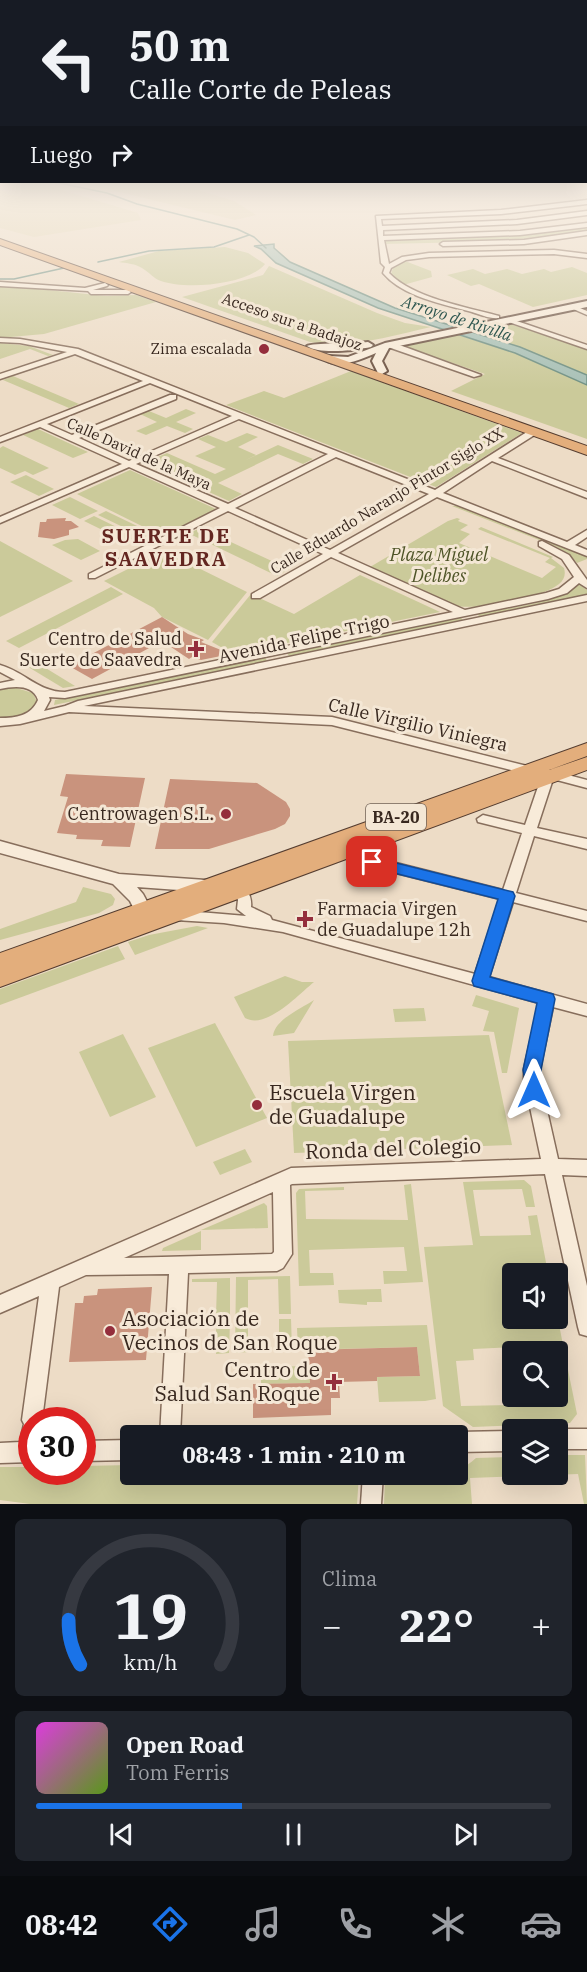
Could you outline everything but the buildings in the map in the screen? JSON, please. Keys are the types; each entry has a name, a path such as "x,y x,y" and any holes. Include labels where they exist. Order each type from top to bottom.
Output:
{"highway":[{"name":"Acceso sur a Badajoz","path":"20,249 110,281 141,289 312,346 340,360 382,371 536,429"},
{"name":"Acceso sur a Badajoz","path":"32,249 110,281"},
{"path":"131,277 110,281 110,290 141,289"},
{"name":"Acceso sur a Badajoz","path":"141,289 536,429"},
{"path":"536,429 587,444"},
{"path":"536,429 587,451"},
{"name":"BA-20","path":"0,978 171,915 242,899 542,774 587,749"},
{"name":"BA-20","path":"0,962 131,899 206,886 542,774 587,763"},
{"path":"206,886 242,899"},
{"path":"131,899 171,915"}],"main road":[{"path":"340,360 388,346 447,333 497,317 587,299"},
{"path":"312,346 341,348 368,345 436,330 508,320 587,303"},
{"path":"340,360 368,345"},
{"path":"382,371 377,361 388,346"}],"street":[{"path":"382,249 384,263 388,267"},
{"path":"563,249 567,253"},
{"path":"573,249 587,255"},
{"path":"576,250 580,249"},
{"path":"497,317 407,289 390,279 386,273 388,267 404,258 420,255 567,253 587,255"},
{"path":"0,284 92,290 110,281"},
{"path":"407,289 423,286"},
{"path":"72,289 107,293 141,289"},
{"path":"477,311 486,307 481,304"},
{"path":"573,306 587,314"},
{"path":"508,320 587,347"},
{"path":"0,340 42,346 93,358 304,449 356,462 555,549 566,557 581,578"},
{"path":"42,346 70,353 203,410 260,424 402,489 410,488 456,505 465,505 587,553"},
{"path":"388,346 477,375"},
{"path":"0,377 70,353"},
{"path":"0,440 149,381"},
{"path":"72,438 173,398"},
{"path":"0,520 233,418"},
{"name":"Calle David de la Maya","path":"39,424 464,613"},
{"name":"Calle Eduardo Naranjo Pintor Siglo XX","path":"256,596 432,496 536,429"},
{"path":"92,576 331,456"},
{"path":"491,458 587,495"},
{"path":"568,545 587,533"},
{"name":"Avenida Felipe Trigo","path":"3,724 68,709 78,704 464,613 548,596 563,591 581,578 587,563"},
{"name":"Avenida Felipe Trigo","path":"0,686 14,683 54,695 65,694 472,622 587,598"},
{"path":"464,613 472,622"},
{"path":"0,668 43,694 42,706 30,717"},
{"path":"144,690 142,704 147,710 156,714"},
{"name":"Calle Virgilio Viniegra","path":"68,709 332,721 587,784"},
{"path":"480,981 530,830 542,774"},
{"path":"483,819 587,844"},
{"path":"0,847 131,899"},
{"path":"372,862 587,916"},
{"path":"131,899 149,885 161,882 206,886"},
{"path":"131,899 161,882"},
{"path":"224,918 242,899 283,927"},
{"path":"171,915 224,918 283,927 587,1010"},
{"path":"547,999 532,1079 583,1291 587,1327"},
{"name":"Ronda del Colegio","path":"0,1304 291,1176 527,1166 587,1168"},
{"path":"81,1269 146,1265 272,1263 280,1260 283,1254 281,1181"},
{"path":"141,1242 146,1265"},
{"path":"171,1425 180,1265"},
{"path":"34,1407 50,1282"},
{"path":"568,1439 587,1439"},
{"path":"468,1442 502,1441"},
{"path":"96,1451 120,1450"},
{"path":"0,1453 18,1452"},
{"path":"371,1504 372,1485"}],"green space":[{"path":"233,249 248,253 265,264 245,277 231,281 185,285 161,281 140,267 119,262 159,251"},
{"path":"405,261 431,271 432,277 403,285 391,274 393,268"},
{"path":"269,266 377,313 405,323 431,327 355,343 325,344 310,342 182,297 263,275"},
{"path":"572,267 587,273 587,295 533,307 479,284 471,286 447,275 473,269 485,274 507,269 522,274 544,269 551,272"},
{"path":"0,285 106,296 136,295 156,302 44,334 0,338"},
{"path":"510,324 587,349 587,375 520,347 472,332"},
{"path":"458,335 515,353 587,385 587,439 451,391 485,374 403,346"},
{"path":"0,343 29,346 53,355 48,356 30,349 0,359"},
{"path":"351,371 522,433 436,487 226,405 264,391 284,398"},
{"path":"13,376 79,404 69,408 3,380"},
{"path":"186,409 196,413 176,422 193,429 185,433 167,426 146,435 136,431 157,422 140,414 149,411 166,418"},
{"path":"38,429 88,452 73,458 23,435"},
{"path":"247,433 258,437 238,447 256,455 244,461 278,445 313,459 303,464 278,454 218,483 242,494 229,501 144,463 167,453 215,474 226,469 195,456 216,447 198,439 208,435 226,442"},
{"path":"3,446 49,468 33,475 25,471 15,475 0,468 0,448"},
{"path":"130,470 216,509 162,536 77,494"},
{"path":"26,475 54,489 39,496 10,482"},
{"path":"70,497 98,511 80,519 52,505"},
{"path":"452,506 462,506 587,556 587,559 577,563 569,554 557,547"},
{"path":"106,511 160,537 152,541 98,515"},
{"path":"94,516 137,537 127,542 84,521"},
{"name":"Plaza Miguel Delibes","path":"460,519 458,521 468,525 460,530 470,534 459,543 542,578 556,567 545,562 550,558 478,529 481,527 553,557 551,558 564,568 563,579 550,589 524,599 464,607 454,605 370,567 448,521"},
{"path":"201,528 289,569 277,576 192,535 194,534 191,532"},
{"path":"78,539 100,551 81,560 52,545 65,540"},
{"path":"0,541 64,576 73,581 0,617"},
{"path":"164,551 247,592 208,640 162,617 154,608 104,581"},
{"path":"360,575 440,612 233,654 212,642 251,594 294,614"},
{"path":"577,583 587,590 587,595 480,617 477,614 560,596"},
{"path":"111,587 123,594 19,648 6,641"},
{"path":"460,617 463,620 289,656 287,653"},
{"path":"26,656 75,686 63,688 20,662"},
{"path":"265,657 267,661 54,705 55,700"},
{"path":"13,687 33,693 37,702 21,715 0,717 0,690"},
{"path":"83,887 111,894 115,899 113,905 99,913 0,940 0,929 76,902"},
{"path":"197,926 208,928 135,955 128,942 149,935"},
{"path":"118,946 125,959 0,1005 0,989"},
{"path":"285,976 302,982 314,982 272,1015 253,1020 245,1018 234,997"},
{"path":"476,995 519,1008 507,1073 502,1073 494,1032 483,1031 489,1011 472,1006"},
{"path":"314,1000 294,1033 273,1036 278,1024"},
{"path":"424,1008 426,1021 395,1022 393,1009"},
{"path":"215,1023 267,1118 196,1147 148,1048"},
{"path":"123,1034 156,1097 110,1117 79,1052"},
{"path":"489,1035 512,1145 294,1153 288,1041"},
{"path":"245,1149 252,1162 220,1175 213,1162"},
{"path":"524,1180 531,1186 535,1207 526,1207 522,1189 473,1190 480,1236 531,1235 528,1216 537,1215 546,1263 502,1263 502,1329 560,1329 562,1341 502,1341 502,1348 473,1349 474,1360 456,1361 461,1406 568,1407 568,1370 577,1414 570,1423 568,1423 568,1419 502,1419 502,1426 473,1427 443,1406 424,1247 473,1245 463,1182"},
{"path":"411,1184 423,1282 384,1284 383,1271 407,1271 404,1247 309,1250 310,1273 333,1273 334,1285 299,1286 296,1193 299,1189 344,1187 344,1190 305,1191 306,1219 408,1220 404,1185"},
{"path":"264,1203 267,1206 268,1228 201,1230"},
{"path":"201,1231 201,1250 162,1251 163,1248"},
{"path":"290,1276 291,1314 279,1314 278,1279 248,1280 248,1352 235,1353 236,1277"},
{"path":"230,1278 230,1316 216,1316 217,1282 192,1282 192,1279"},
{"path":"381,1289 382,1302 367,1302 367,1305 339,1303 338,1290"},
{"path":"279,1319 291,1319 292,1351 279,1352"},
{"path":"216,1320 230,1320 229,1353 216,1354"},
{"path":"427,1325 436,1399 379,1402 377,1377 420,1376 417,1347 298,1350 297,1328"},
{"path":"309,1366 310,1383 261,1384 261,1367"},
{"path":"568,1455 585,1455 587,1504 584,1504 578,1474 568,1474"},
{"path":"502,1457 502,1477 470,1478 472,1504 384,1504 385,1485 468,1485 468,1464 476,1458"},
{"path":"120,1465 120,1485 358,1485 357,1504 30,1504 0,1500 0,1467 18,1467 18,1485 96,1485 96,1466"}],"shaded area":[{"path":"261,249 275,249 290,262 395,308 520,347 587,375 587,385 515,353 378,308 276,263"}],"waterway":[{"path":"98,262 149,251 178,249"},
{"path":"0,279 14,279 64,268"}],"place":[{"name":"Zima escalada","path":"264,349"},
{"name":"Centro de Salud Suerte de Saavedra","path":"196,649"},
{"name":"Centrowagen S.L.","path":"226,814"},
{"name":"Farmacia Virgen de Guadalupe 12h","path":"305,919"},
{"name":"Escuela Virgen de Guadalupe","path":"257,1105"},
{"name":"Asociación de Vecinos de San Roque","path":"110,1331"},
{"name":"Centro de Salud San Roque","path":"334,1382"}],"district":[{"name":"SUERTE DE SAAVEDRA","path":"166,548"}],"route":[{"path":"372,862 507,896 480,981 547,999 532,1070 534,1090"}],"water label":[{"name":"Arroyo de Rivilla","path":"457,318"}]}
